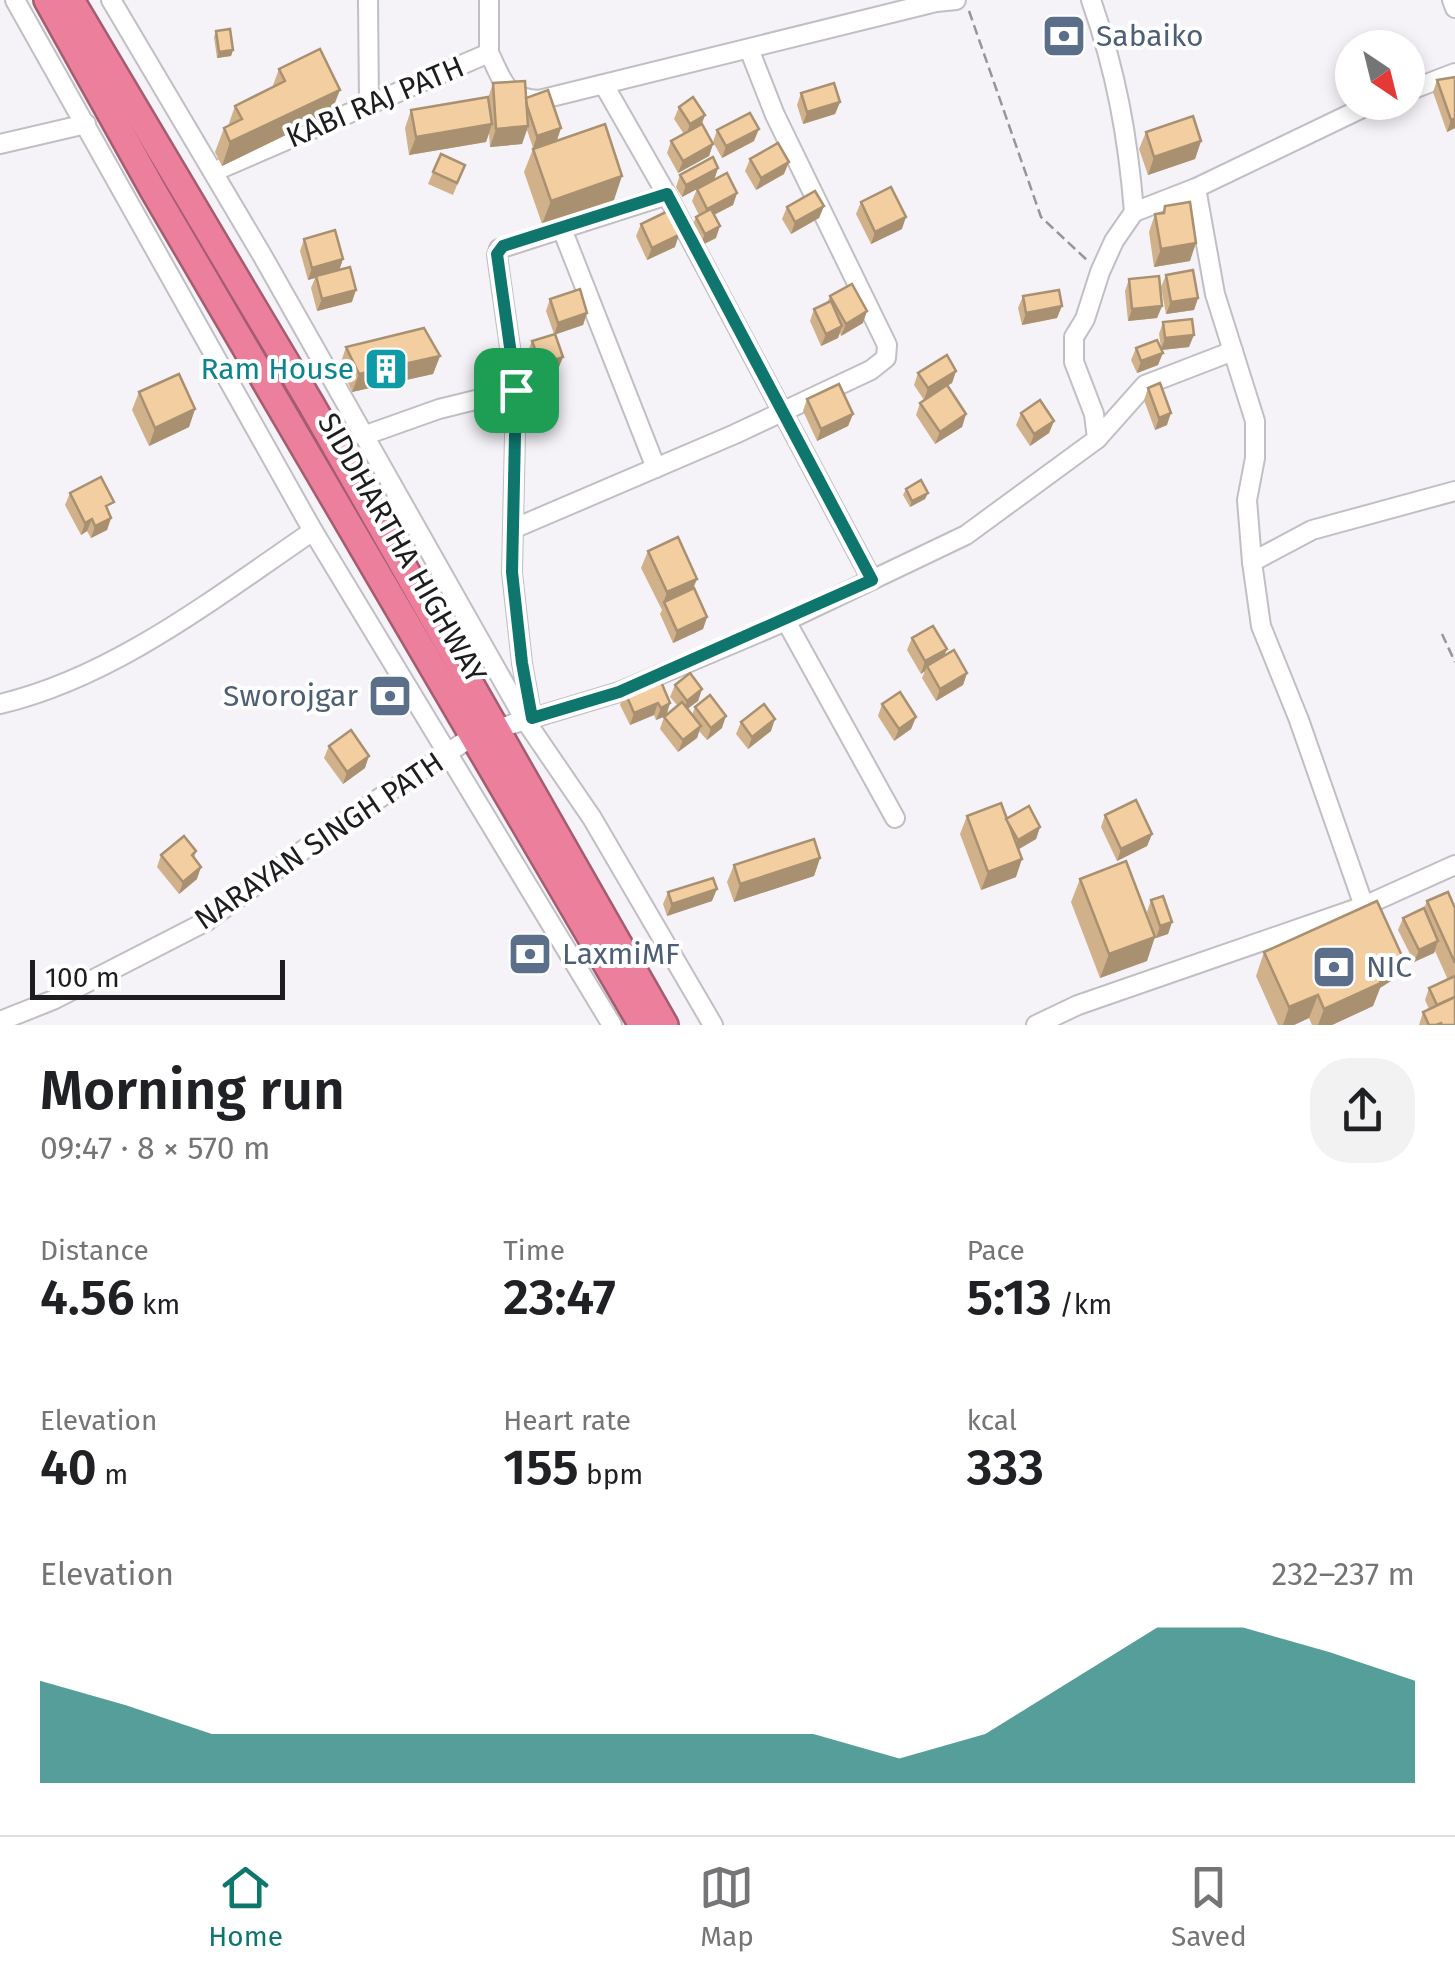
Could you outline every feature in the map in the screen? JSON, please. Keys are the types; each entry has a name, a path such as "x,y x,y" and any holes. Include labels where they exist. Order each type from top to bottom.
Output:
{"highway":[{"name":"SIDDHARTHA HIGHWAY","path":"47,0 153,190 665,1025"},
{"name":"SIDDHARTHA HIGHWAY","path":"72,0 310,404 642,1025"}],"street":[{"path":"15,0 312,531 612,1025"},
{"path":"112,0 528,719 592,818 713,1025"},
{"path":"368,0 369,103"},
{"name":"KABI RAJ PATH","path":"213,172 488,53 490,0"},
{"path":"488,53 508,91 520,98 538,100 750,49 888,7 956,0"},
{"path":"1091,0 1123,111 1134,212"},
{"path":"1452,0 1455,8"},
{"path":"513,529 782,411 871,370 886,358 887,346 775,115 750,49"},
{"path":"1425,84 1455,73"},
{"path":"604,85 667,194 872,580"},
{"path":"1097,439 1094,414 1074,362 1074,337 1114,242 1134,212 1196,188 1338,120"},
{"path":"0,144 86,124"},
{"path":"1196,188 1215,294 1255,422 1255,458 1248,500 1261,626 1299,720 1364,906"},
{"path":"528,719 515,615 516,390 497,254 503,246 667,194"},
{"path":"562,229 656,468"},
{"name":"NARAYAN SINGH PATH","path":"0,1022 53,1000 207,921 321,836 485,732 619,692 966,536 1097,439 1144,385 1233,351"},
{"path":"363,436 439,409 516,390"},
{"path":"1252,562 1312,530 1455,491"},
{"path":"0,704 78,678 154,636 312,531"},
{"path":"786,620 895,818"},
{"path":"1036,1025 1078,1005 1364,906 1455,865"}],"path":[{"path":"965,0 1041,218 1100,272"},
{"path":"1442,634 1455,662"}],"building":[{"path":"230,29 233,50 219,52 216,31"},
{"path":"320,49 340,90 230,142 224,128 242,119 235,106 285,81 279,69"},
{"path":"1455,77 1455,118 1451,120 1437,80"},
{"path":"525,81 528,126 496,129 493,83"},
{"path":"834,83 840,102 807,112 801,93"},
{"path":"548,90 561,128 537,136 526,98"},
{"path":"488,97 492,124 416,137 411,110"},
{"path":"693,97 705,115 690,124 679,107"},
{"path":"750,113 759,129 726,146 717,130"},
{"path":"1193,116 1201,141 1154,157 1146,132"},
{"path":"605,124 622,176 551,201 533,149"},
{"path":"702,124 713,144 683,161 671,141"},
{"path":"778,143 789,162 761,178 750,159"},
{"path":"441,154 465,165 457,183 433,172"},
{"path":"713,157 718,168 686,185 680,175"},
{"path":"727,173 737,193 707,209 697,189"},
{"path":"891,187 906,217 875,232 861,202"},
{"path":"815,191 824,206 795,222 787,207"},
{"path":"1190,202 1196,243 1161,249 1155,214 1164,213 1165,206"},
{"path":"711,209 720,226 705,234 696,217"},
{"path":"668,211 679,235 652,248 641,224"},
{"path":"335,230 343,259 312,268 304,239"},
{"path":"350,267 356,290 322,299 316,276"},
{"path":"1193,270 1198,298 1171,302 1166,275"},
{"path":"1159,276 1162,306 1132,309 1129,279"},
{"path":"852,284 867,311 846,324 830,296"},
{"path":"580,289 587,313 558,323 550,299"},
{"path":"1059,290 1062,306 1026,313 1023,296"},
{"path":"831,301 842,326 826,334 814,309"},
{"path":"1192,319 1194,335 1165,338 1163,322"},
{"path":"424,328 440,356 359,374 346,347"},
{"path":"555,334 563,357 533,367 528,351 535,349 532,341"},
{"path":"1157,340 1163,353 1141,361 1136,348"},
{"path":"947,355 956,371 928,388 918,373"},
{"path":"179,374 195,409 155,428 139,392"},
{"path":"1160,383 1171,413 1159,418 1148,388"},
{"path":"839,384 853,414 821,429 807,399"},
{"path":"947,385 966,414 940,432 920,403"},
{"path":"1040,400 1054,421 1034,434 1021,413"},
{"path":"101,477 114,502 106,506 111,518 95,526 92,519 85,523 70,493"},
{"path":"921,480 928,493 912,501 906,489"},
{"path":"678,537 697,579 667,592 648,551"},
{"path":"694,588 707,617 677,631 664,602"},
{"path":"933,626 947,649 925,661 912,638"},
{"path":"954,650 967,673 940,689 927,666"},
{"path":"690,673 702,689 687,701 675,685"},
{"path":"659,677 670,703 661,708 658,703 634,713 625,692"},
{"path":"900,692 916,717 899,729 882,704"},
{"path":"710,695 726,716 711,728 695,707"},
{"path":"682,702 701,726 683,740 664,717"},
{"path":"764,704 775,719 752,737 741,722"},
{"path":"351,730 369,756 347,772 329,746"},
{"path":"1136,800 1152,834 1121,849 1105,815"},
{"path":"1001,803 1022,859 988,872 967,816"},
{"path":"1029,806 1040,827 1018,840 1006,819"},
{"path":"184,836 196,851 192,855 201,867 183,882 161,855"},
{"path":"814,839 820,858 740,884 734,865"},
{"path":"1126,861 1155,937 1109,954 1080,879"},
{"path":"713,878 717,889 672,904 668,892"},
{"path":"1448,892 1455,908 1455,963 1427,901"},
{"path":"1163,896 1172,922 1160,926 1151,900"},
{"path":"1377,901 1402,956 1376,972 1381,983 1324,1009 1318,995 1289,1007 1264,952"},
{"path":"1424,908 1438,941 1419,950 1403,918"},
{"path":"1455,976 1455,997 1437,1005 1429,988"},
{"path":"1455,997 1455,1025 1429,1025 1423,1012"}],"place":[{"name":"Sabaiko","path":"1064,36"},
{"name":"Ram House","path":"386,369"},
{"name":"Sworojgar","path":"390,696"},
{"name":"LaxmiMF","path":"530,954"},
{"name":"NIC","path":"1334,967"}],"route":[{"path":"667,194 872,580 619,692 532,718 512,572 516,390 497,254 500,249 667,194"}]}
